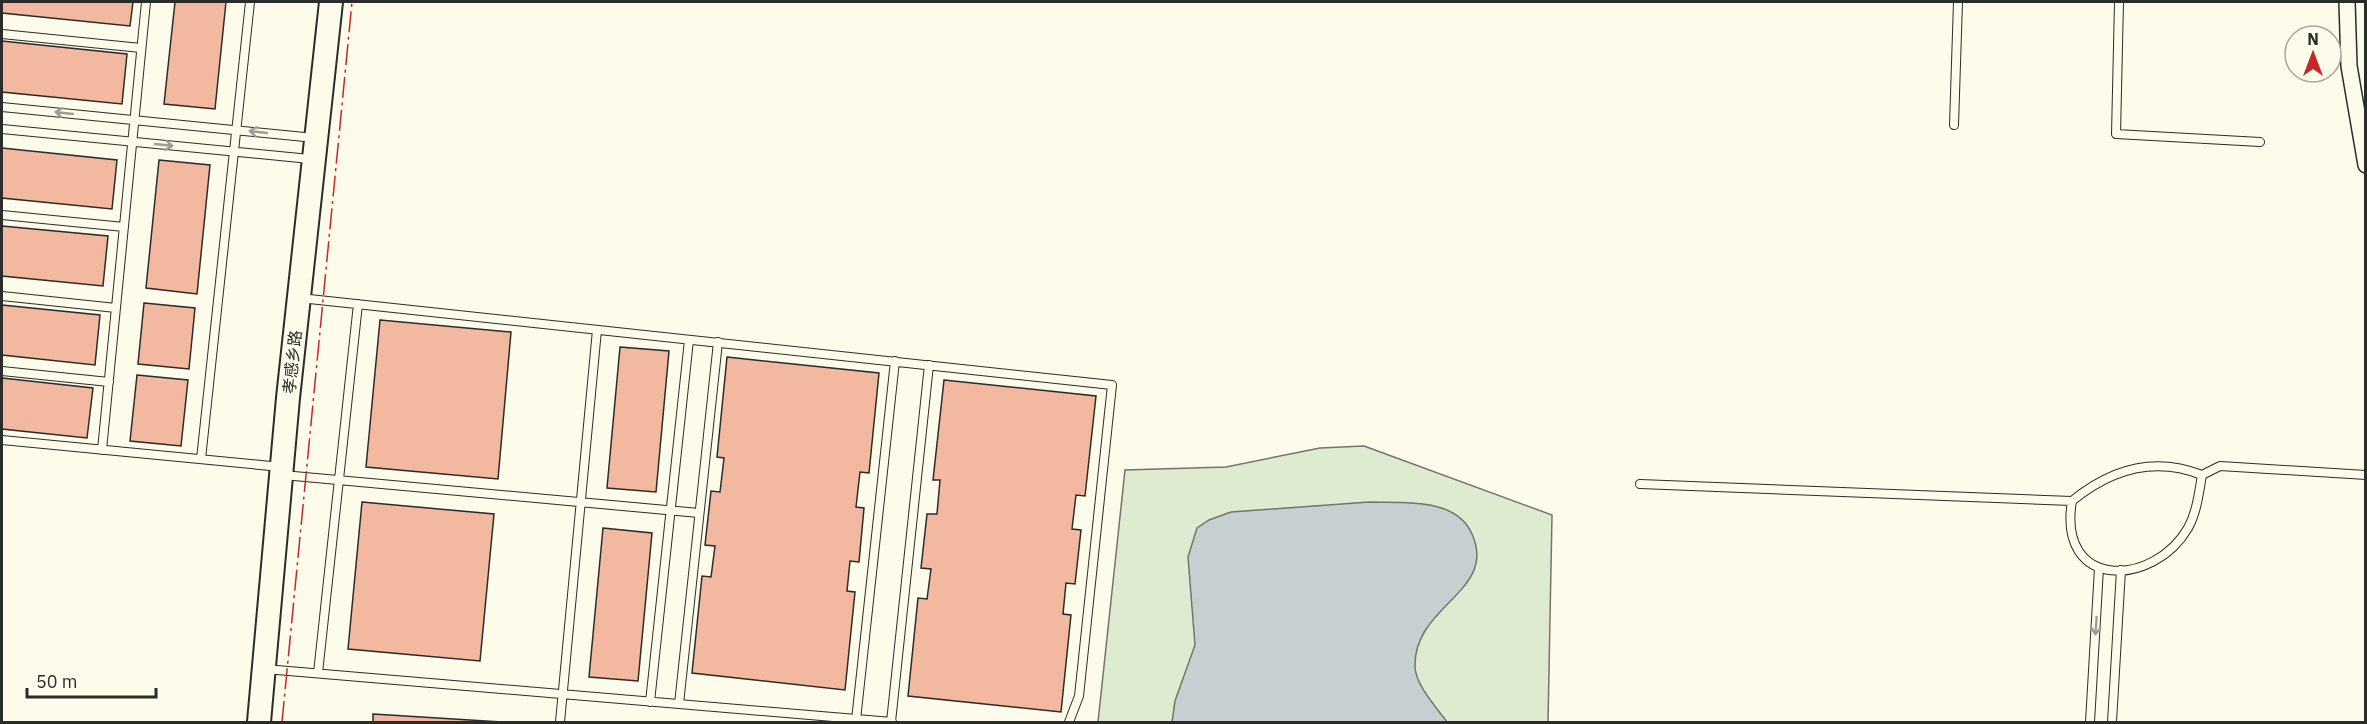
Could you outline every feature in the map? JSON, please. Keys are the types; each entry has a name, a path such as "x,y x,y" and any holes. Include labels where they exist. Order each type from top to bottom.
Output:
{"main road":[{"name":"孝感乡路","path":"259,723 299,298 331,2"}],"street":[{"path":"2347,2 2349,66 2366,165"}],"lane":[{"path":"102,450 146,2"},
{"path":"201,459 250,2"},
{"path":"1954,124 1958,2"},
{"path":"2119,2 2116,134 2260,142"},
{"path":"2,34 141,48"},
{"path":"2,107 237,130 315,149"},
{"path":"2,129 234,152 315,149"},
{"path":"2,215 124,228"},
{"path":"2,296 116,308"},
{"path":"299,298 1112,385 1078,696 1069,723"},
{"path":"318,674 358,304"},
{"path":"560,723 597,330"},
{"path":"650,702 690,340"},
{"path":"679,704 717,342"},
{"path":"856,720 895,361"},
{"path":"264,669 891,722 929,365"},
{"path":"2,371 109,382"},
{"path":"2,440 201,459 339,480 699,513"},
{"path":"1640,484 2072,501 2102,480 2133,468 2174,465 2202,475 2220,466 2366,475"},
{"path":"2072,501 2069,521 2073,542 2087,562 2100,568 2121,570 2139,567 2161,556 2180,540 2194,517 2202,475"},
{"path":"2090,723 2100,568"},
{"path":"2112,723 2121,570"}],"green space":[{"path":"1364,446 1552,515 1548,722 1098,722 1125,470 1226,467 1320,448"}],"shaded area":[{"path":"1369,502 1412,503 1441,508 1464,522 1472,534 1477,554 1474,571 1465,585 1427,628 1418,646 1415,667 1423,689 1447,722 1172,722 1175,701 1195,645 1188,557 1197,528 1209,520 1231,512"}],"building":[{"path":"2,2 133,2 130,26 2,13"},
{"path":"175,2 226,2 215,109 164,104"},
{"path":"2,41 127,54 122,104 2,92"},
{"path":"2,148 117,160 112,209 2,198"},
{"path":"159,160 210,165 197,294 146,288"},
{"path":"2,226 108,236 103,286 2,276"},
{"path":"144,303 195,308 189,369 138,364"},
{"path":"2,305 100,315 95,365 2,355"},
{"path":"380,320 511,332 498,479 366,467"},
{"path":"620,347 669,351 656,492 607,488"},
{"path":"727,357 879,373 869,473 860,472 856,507 864,508 859,562 850,561 847,591 855,592 845,690 692,673 702,576 711,577 715,546 705,545 711,491 720,492 724,458 717,457"},
{"path":"137,375 188,380 181,446 130,441"},
{"path":"2,378 93,388 87,438 2,429"},
{"path":"944,380 1096,396 1085,496 1076,495 1072,529 1081,530 1075,584 1066,583 1063,614 1071,615 1061,712 908,696 918,598 927,599 931,569 921,568 927,514 937,514 940,480 933,480"},
{"path":"362,502 494,514 480,661 348,649"},
{"path":"603,528 652,533 638,681 589,677"},
{"path":"373,714 502,722 373,722"}],"power":[{"path":"282,722 352,2"}]}
